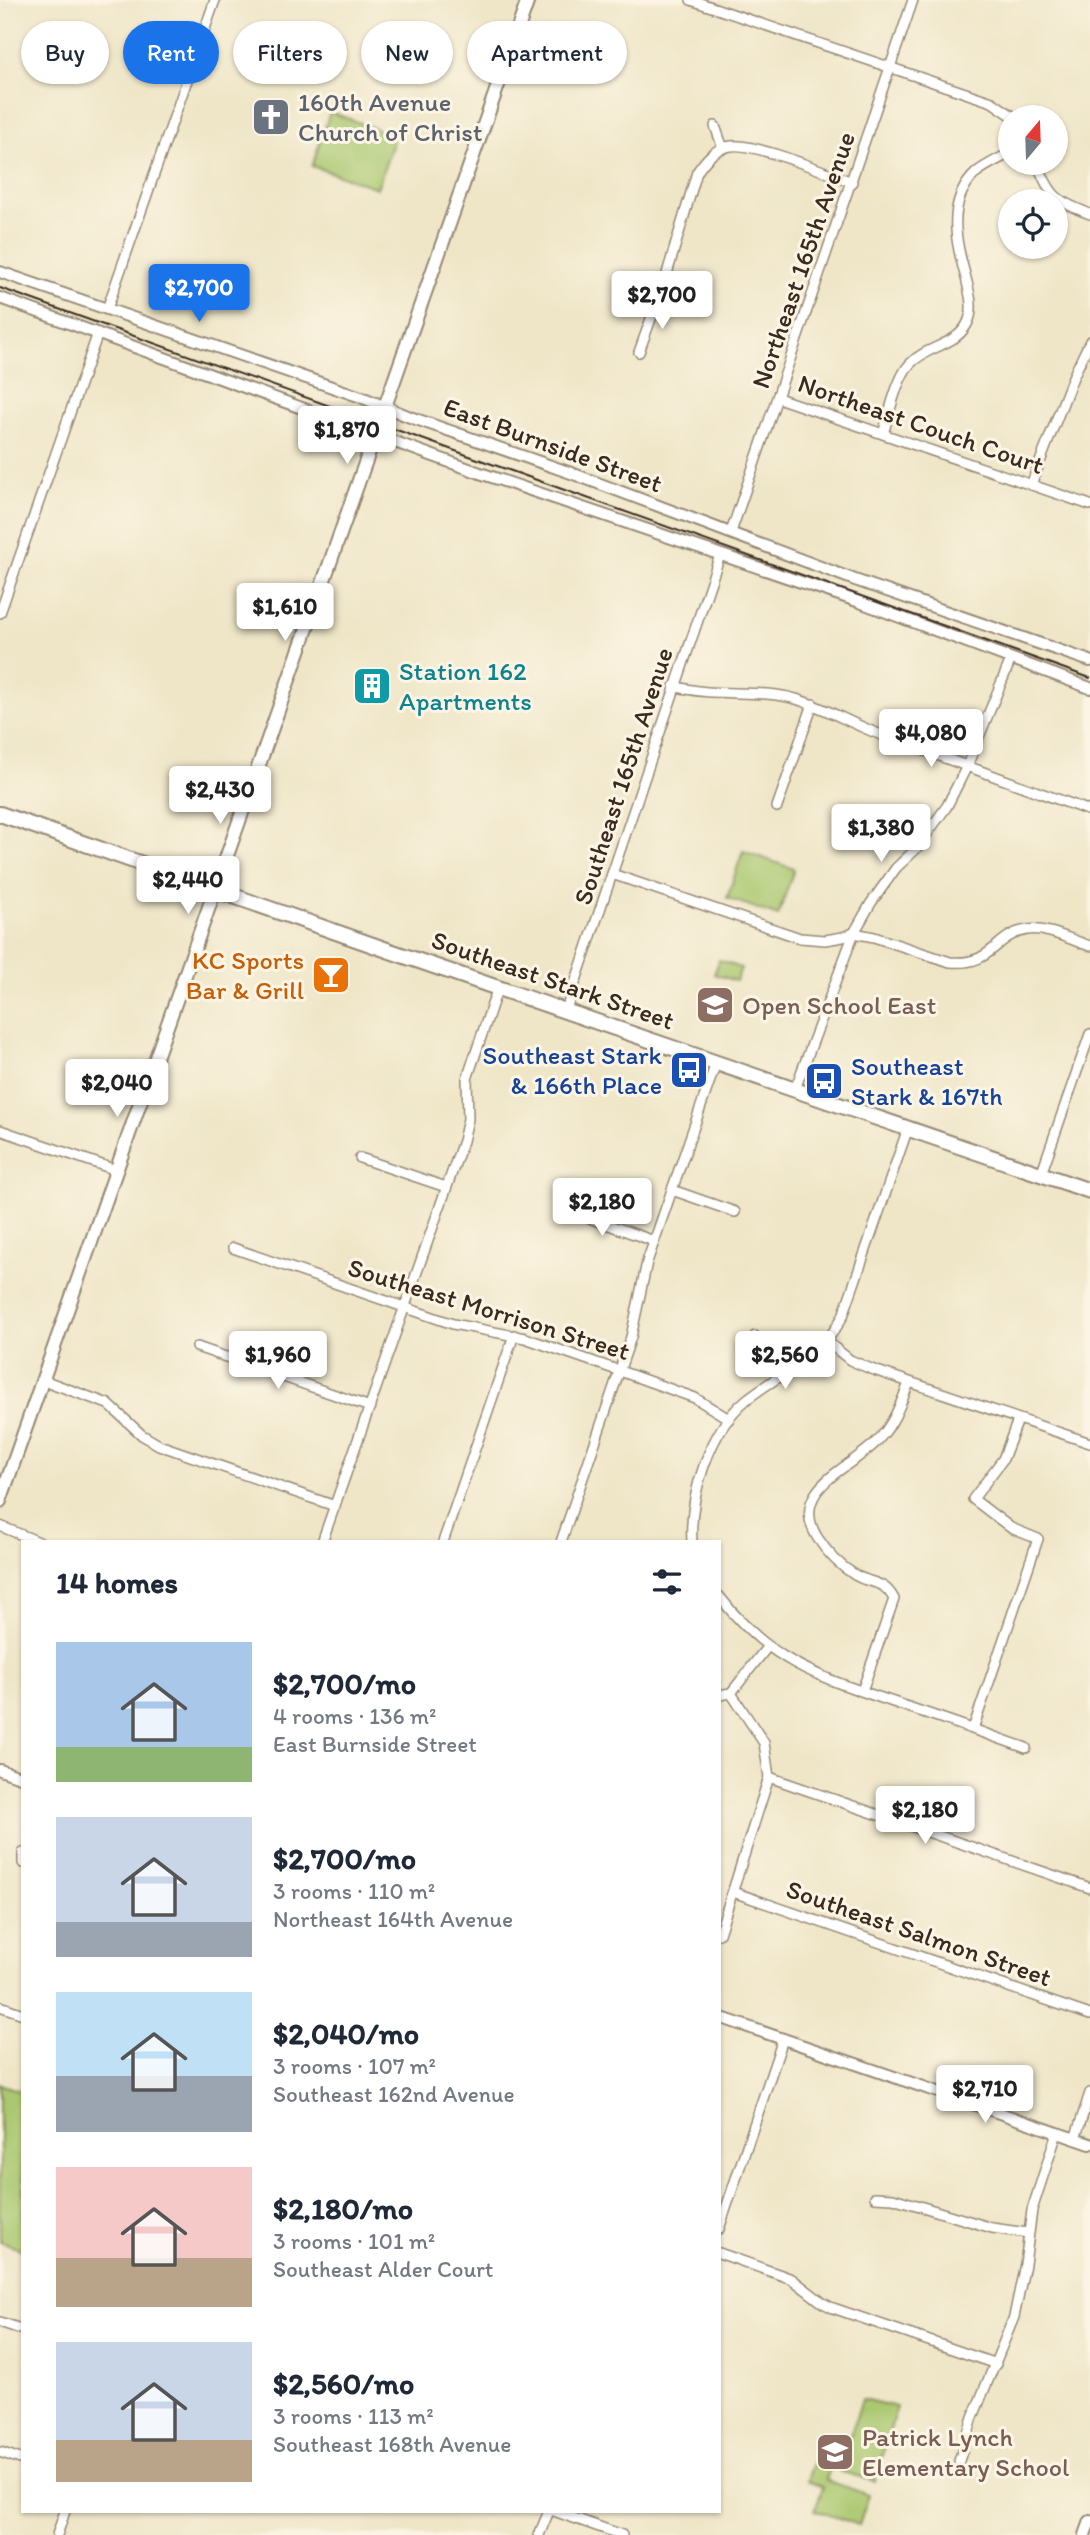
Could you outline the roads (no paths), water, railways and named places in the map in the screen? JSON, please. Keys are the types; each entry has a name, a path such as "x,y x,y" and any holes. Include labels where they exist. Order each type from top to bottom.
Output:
{"main road":[{"path":"0,1501 528,0"},
{"name":"Southeast Stark Street","path":"0,814 1090,1191"}],"street":[{"path":"691,0 998,106"},
{"name":"Northeast 165th Avenue","path":"731,532 913,0"},
{"path":"107,309 213,1"},
{"path":"715,126 719,150"},
{"path":"639,352 666,277 697,172 705,160 719,150 740,145 852,182"},
{"path":"883,434 904,373 910,364 920,356 950,342 967,324 971,307 956,244 954,229 957,208 964,188 971,178 998,160"},
{"path":"1042,175 1057,200 1090,214"},
{"name":"East Burnside Street","path":"0,272 571,472 855,580 1090,661"},
{"name":"East Burnside Street","path":"0,298 480,473 858,601 1090,688"},
{"path":"0,614 98,333"},
{"path":"1031,485 1090,341"},
{"name":"Northeast Couch Court","path":"778,398 1090,505"},
{"name":"Southeast 165th Avenue","path":"566,1010 720,555"},
{"path":"795,1089 854,933 896,868 930,831 947,806 967,766 1011,659"},
{"path":"674,686 700,692 774,695 813,704 870,731 1090,811"},
{"path":"777,807 813,704"},
{"path":"887,859 896,868"},
{"path":"612,874 800,938 825,940 854,933 950,962 979,960 1012,936 1027,930 1038,930 1090,946"},
{"path":"323,1540 466,1129 467,1079 498,988"},
{"path":"1041,1174 1090,1034"},
{"path":"562,1540 631,1337 647,1262 716,1063"},
{"path":"692,1540 694,1502 710,1451 729,1419 744,1402 812,1356 843,1316 908,1128"},
{"path":"0,1130 116,1170"},
{"path":"360,1158 446,1188"},
{"path":"672,1190 735,1212"},
{"path":"561,1208 654,1241"},
{"name":"Southeast Morrison Street","path":"233,1248 404,1308 467,1328 514,1335 620,1371 695,1398 729,1419"},
{"path":"444,1540 514,1335"},
{"path":"755,1336 779,1377"},
{"path":"826,1341 850,1360 1090,1443"},
{"path":"197,1347 370,1407"},
{"path":"43,1380 108,1404 142,1435 159,1445 335,1506"},
{"path":"862,1691 894,1599 887,1587 855,1575 833,1557 817,1536 812,1524 811,1505 821,1484 834,1472 867,1452 880,1439 891,1424 909,1382"},
{"path":"973,1729 1038,1539 1011,1528 973,1499 1003,1459 1018,1420"},
{"path":"0,1526 34,1540"},
{"path":"721,1597 768,1646 815,1675 1026,1748"},
{"path":"721,1695 731,1693 768,1646"},
{"path":"721,1928 769,1777 764,1743 731,1693"},
{"path":"0,1770 21,1777"},
{"path":"769,1777 1090,1888"},
{"name":"Southeast Salmon Street","path":"733,1892 1090,2015"},
{"path":"0,2006 21,2013"},
{"path":"721,2018 1090,2144"},
{"path":"721,2223 783,2039"},
{"path":"1075,2139 1090,2093"},
{"path":"958,2461 973,2417 1008,2337 1020,2294 1037,2191 1057,2133"},
{"path":"875,2197 893,2198 992,2228 1028,2233"},
{"path":"721,2254 792,2279 833,2308 996,2364"},
{"path":"0,2322 21,2329"},
{"path":"0,2452 21,2459"},
{"path":"57,2535 64,2513"},
{"path":"539,2535 550,2513"},
{"path":"557,2513 622,2535"},
{"path":"1085,2535 1090,2521"}],"tram line":[{"path":"0,288 1090,678"}],"place":[{"name":"160th Avenue Church of Christ","path":"271,117"},
{"name":"Station 162 Apartments","path":"372,686"},
{"name":"KC Sports Bar & Grill","path":"331,975"},
{"name":"Open School East","path":"715,1005"},
{"name":"Southeast Stark & 166th Place","path":"689,1070"},
{"name":"Southeast Stark & 167th","path":"824,1081"},
{"name":"Patrick Lynch Elementary School","path":"835,2452"}]}
